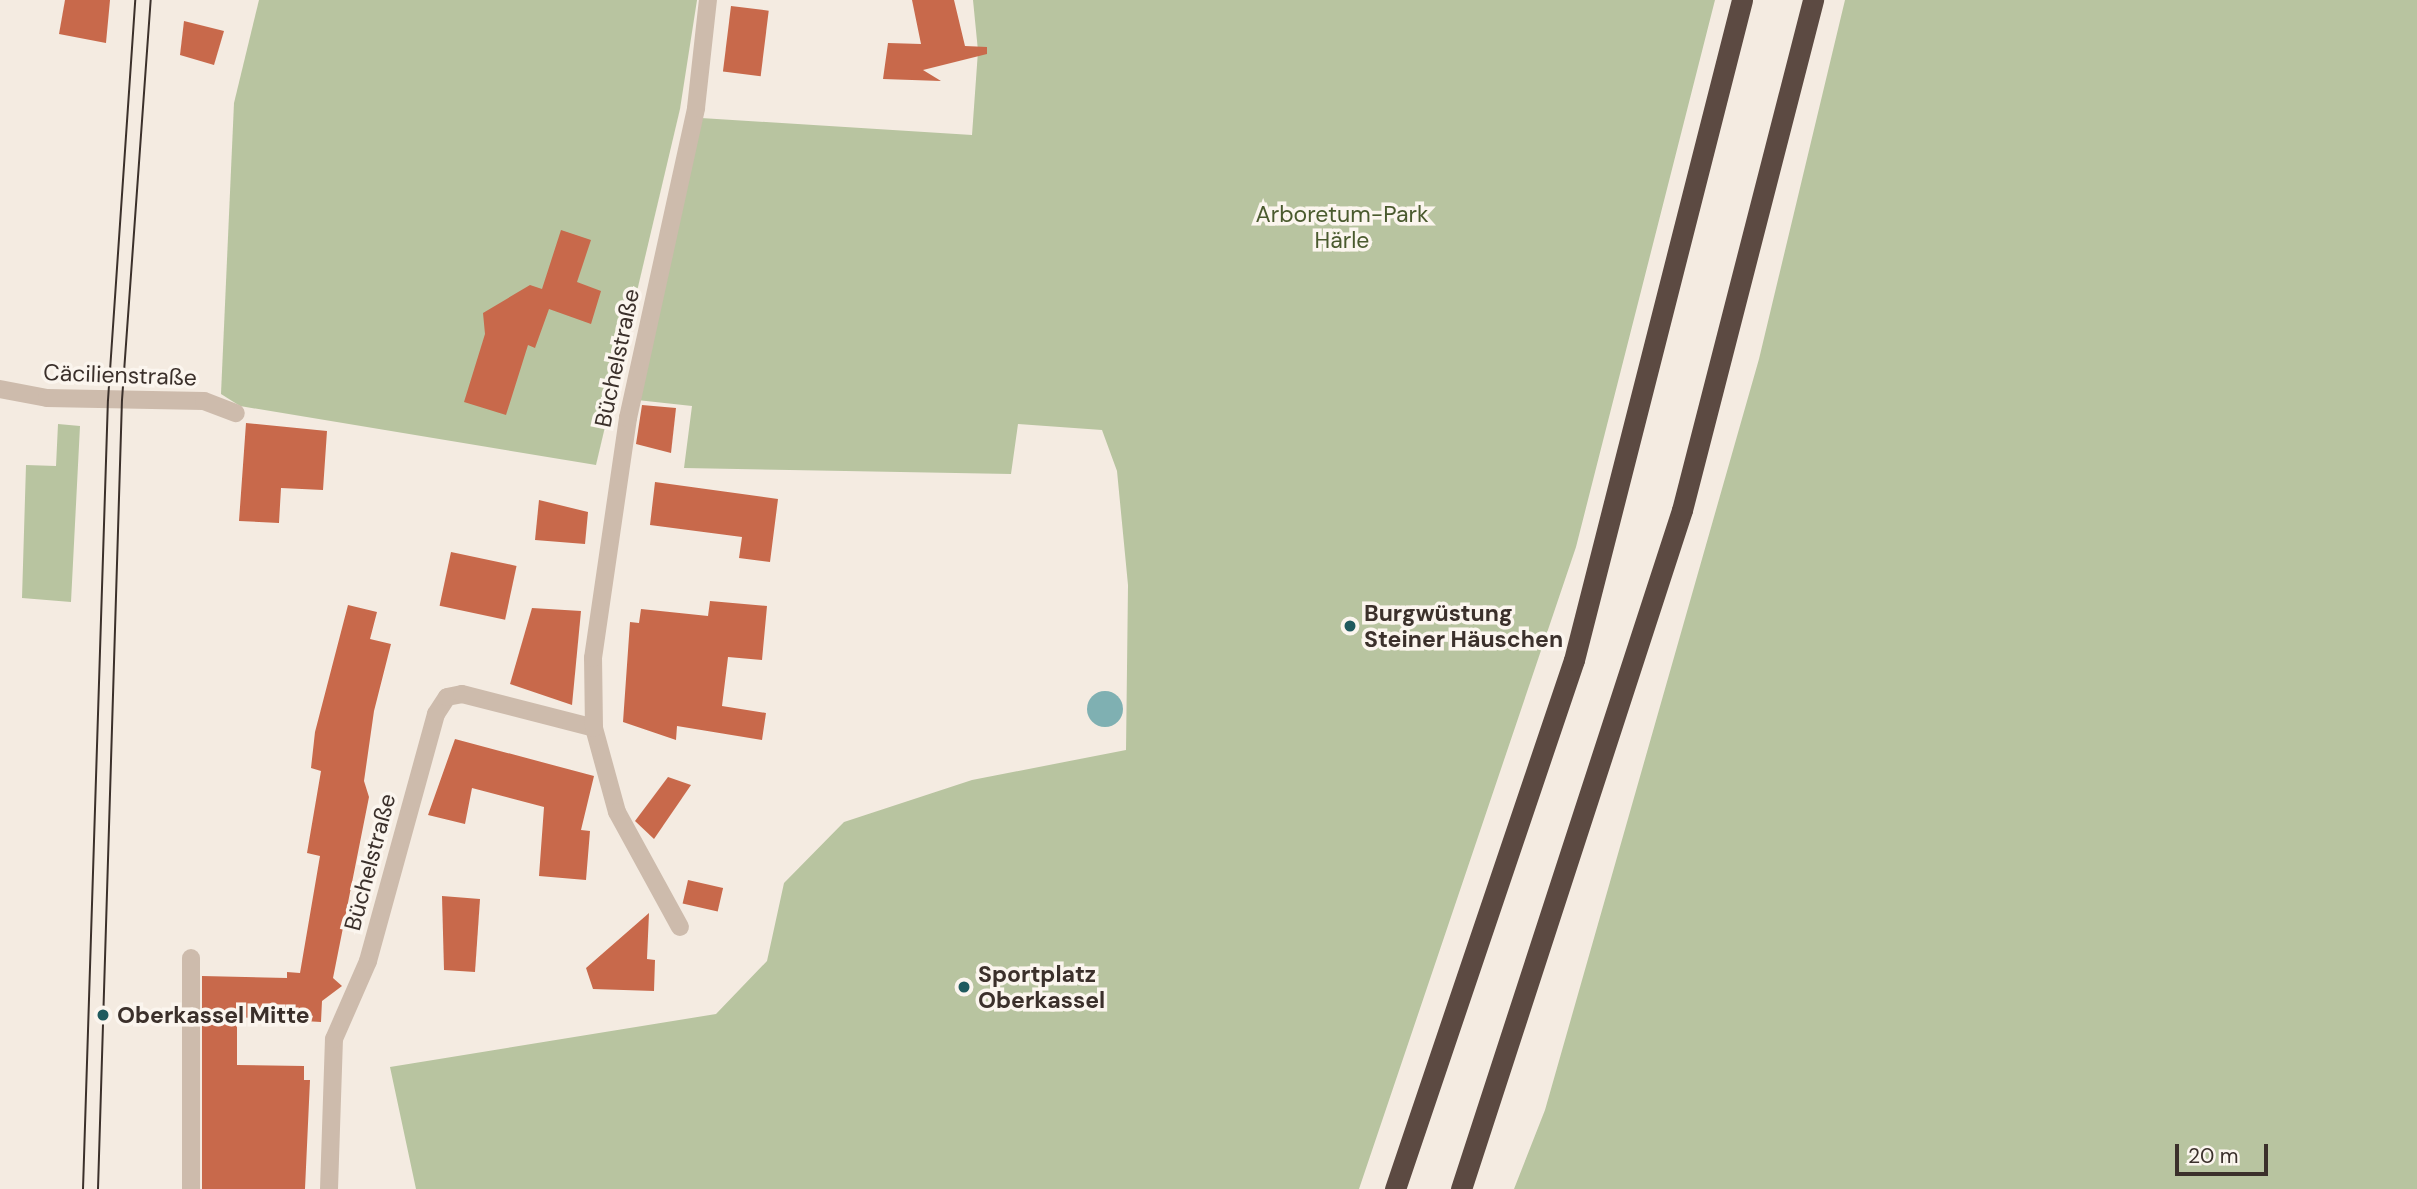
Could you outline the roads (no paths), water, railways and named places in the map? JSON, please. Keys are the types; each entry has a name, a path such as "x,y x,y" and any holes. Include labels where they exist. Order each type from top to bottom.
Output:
{"highway":[{"path":"1395,1189 1574,660 1742,0"},
{"path":"1461,1189 1682,510 1813,0"}],"street":[{"name":"Büchelstraße","path":"680,927 617,813 594,728 593,658 626,430 696,108 708,0"},
{"name":"Cäcilienstraße","path":"0,388 47,398 204,401 236,413"},
{"name":"Büchelstraße","path":"329,1189 334,1039 368,961 436,714 447,697 462,694 594,728"},
{"path":"191,958 191,1189"}],"water":[{"path":"1105,691 1118,696 1123,709 1118,722 1105,727 1092,722 1087,709 1092,696"}],"tram line":[{"path":"83,1189 108,400 135,0"},
{"path":"98,1189 122,400 151,0"}],"place":[{"name":"Burgwüstung Steiner Häuschen","path":"1350,626"},
{"name":"Sportplatz Oberkassel","path":"964,987"},
{"name":"Oberkassel Mitte","path":"103,1015"}],"park label":[{"name":"Arboretum-Park Härle","path":"1342,227"}]}
